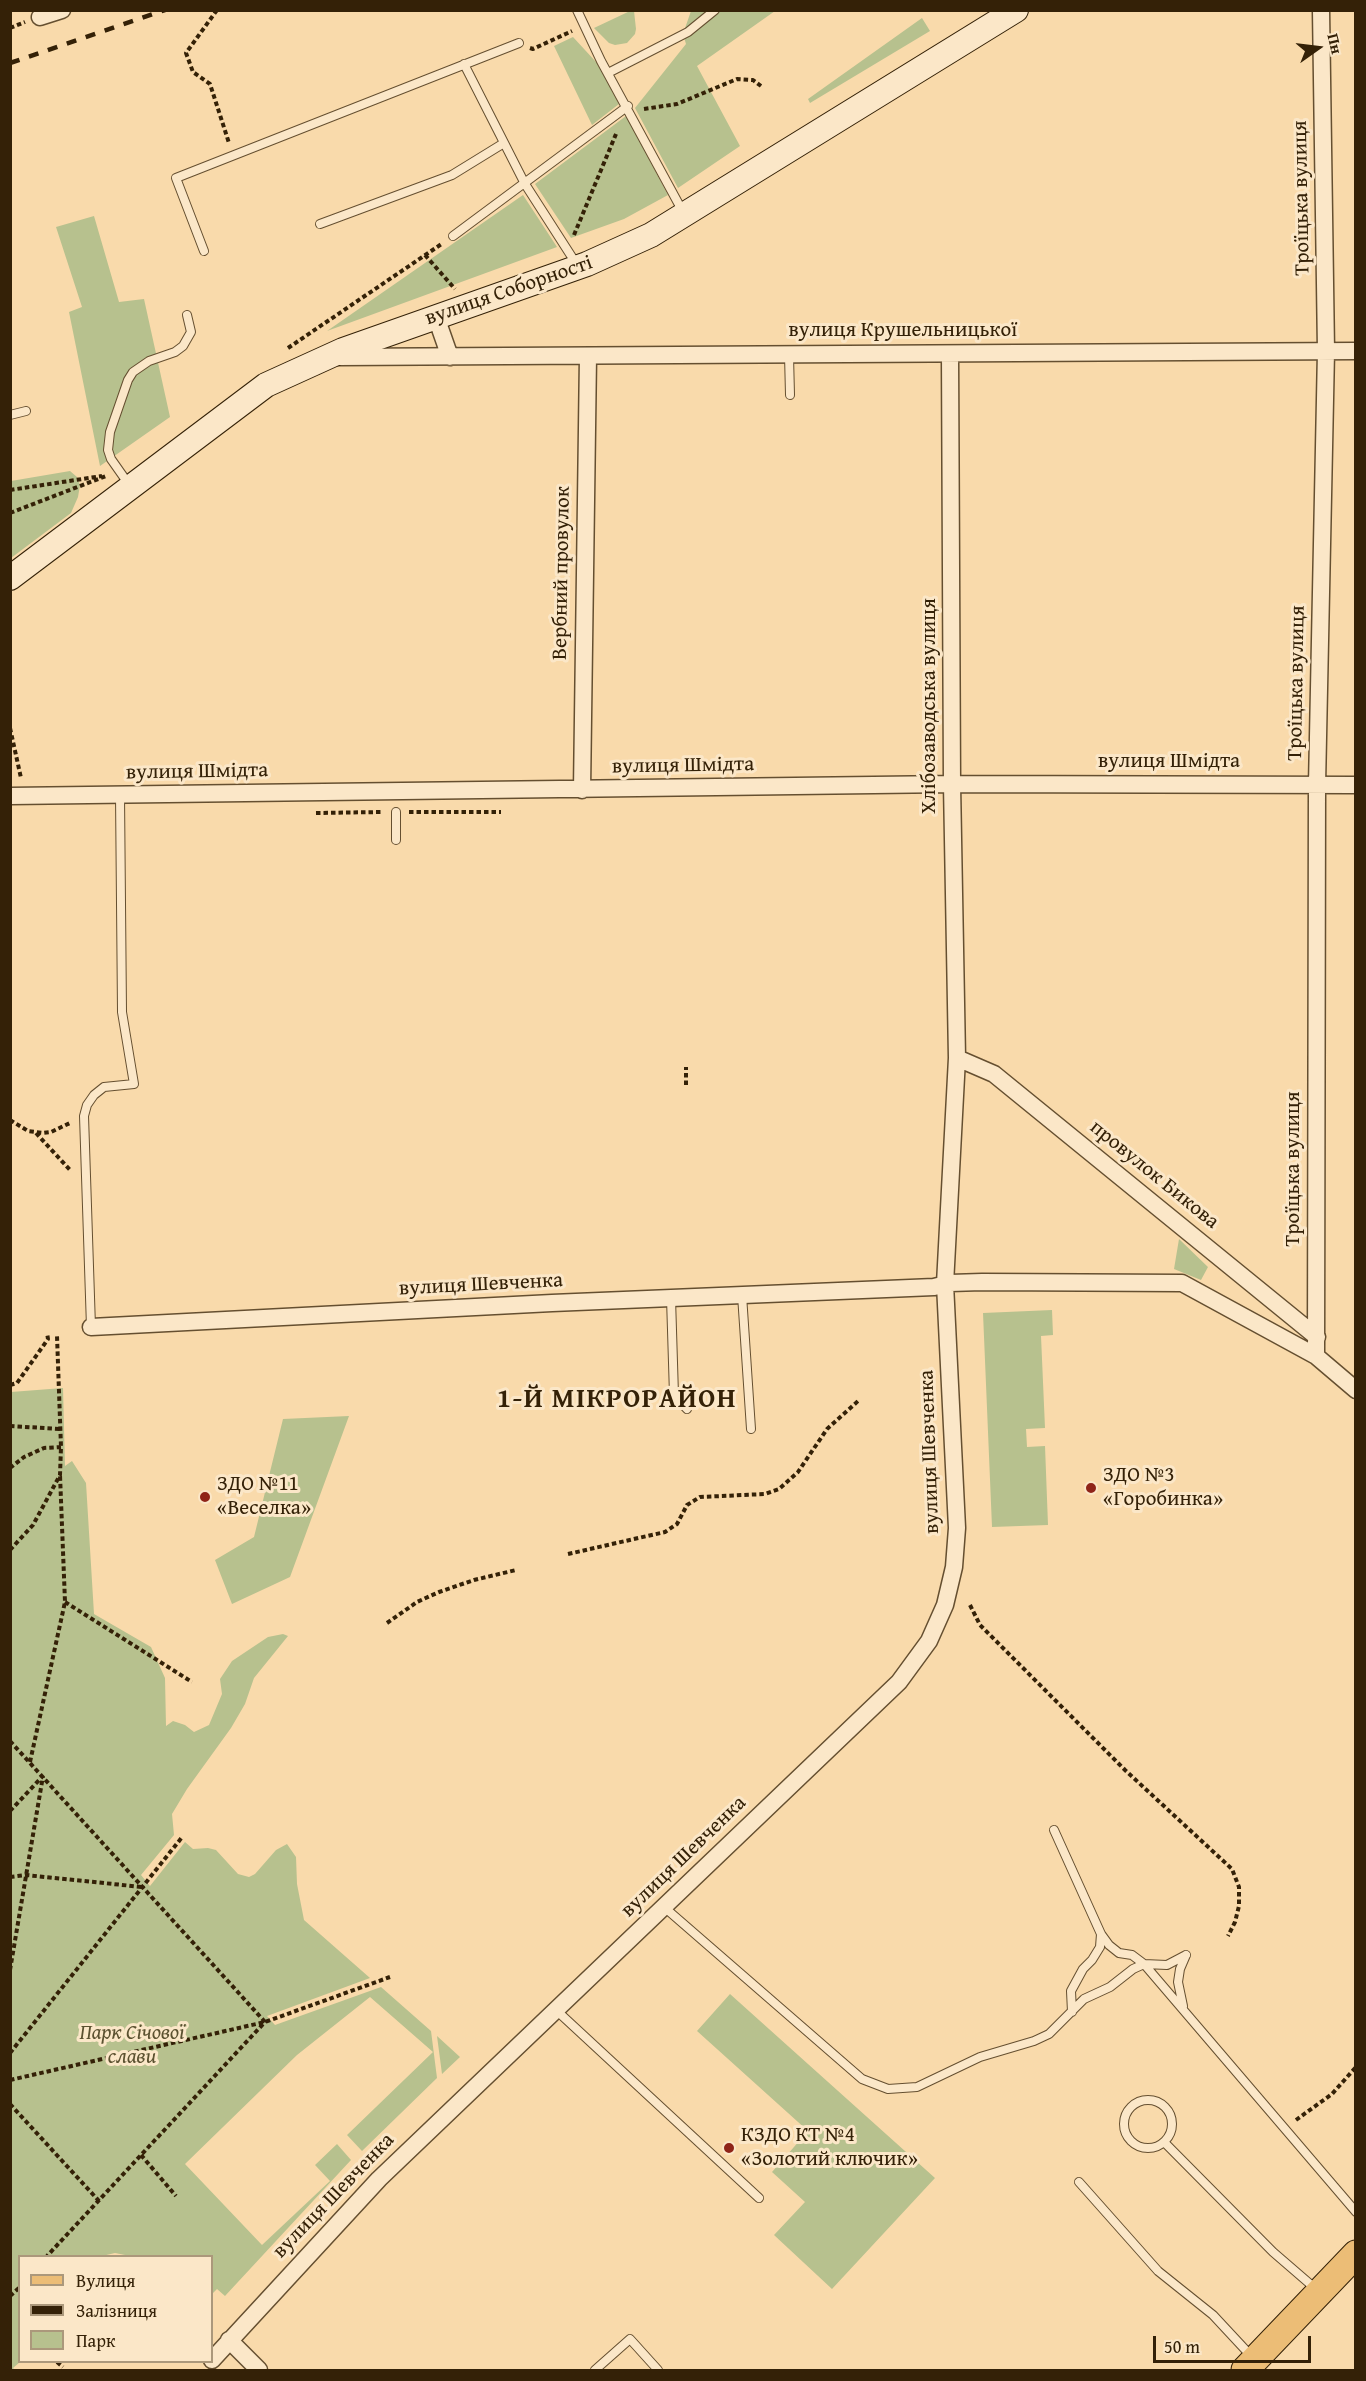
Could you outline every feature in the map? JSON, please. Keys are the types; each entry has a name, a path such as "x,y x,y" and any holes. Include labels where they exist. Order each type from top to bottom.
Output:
{"main road":[{"name":"вулиця Соборності","path":"10,578 257,391 275,380 325,357 436,317 573,259 630,246 685,216 1016,10"},
{"path":"1250,2365 1356,2254"}],"street":[{"path":"40,18 62,10"},
{"name":"Троїцька вулиця","path":"1316,1356 1317,785 1326,351 1322,10"},
{"path":"436,317 450,357"},
{"name":"вулиця Крушельницької","path":"325,357 1356,351"},
{"name":"Хлібозаводська вулиця","path":"950,354 952,784 957,1058"},
{"name":"Вербний провулок","path":"582,790 588,356"},
{"name":"вулиця Шмідта","path":"18,796 952,784 1356,785"},
{"name":"вулиця Шевченка","path":"213,2358 379,2179 898,1682 929,1641 945,1605 954,1567 957,1528 945,1284 957,1058"},
{"name":"провулок Бикова","path":"957,1058 994,1074 1317,1337"},
{"name":"вулиця Шевченка","path":"91,1327 934,1287 945,1284 982,1282 1182,1283 1316,1356"},
{"path":"1316,1356 1356,1390"},
{"path":"229,2340 259,2370"}],"lane":[{"path":"577,10 685,216"},
{"path":"608,73 688,32 715,10"},
{"path":"204,251 176,178 519,43"},
{"path":"464,64 525,184 573,259"},
{"path":"453,236 627,106"},
{"path":"320,224 452,175 504,143"},
{"path":"131,487 111,459 108,450 110,432 128,380 133,372 149,361 175,352 183,346 191,332 187,315"},
{"path":"789,355 790,395"},
{"path":"10,415 26,411"},
{"path":"91,1327 84,1116 87,1105 104,1087 135,1084 122,1012 120,795"},
{"path":"396,812 396,840"},
{"path":"742,1295 751,1429"},
{"path":"671,1298 674,1395 687,1409"},
{"path":"1054,1830 1101,1934 1109,1945 1119,1953 1132,1955 1144,1964 1356,2212"},
{"path":"664,1907 862,2079 882,2084 888,2089 917,2087 980,2057 1034,2041 1049,2034 1084,1999 1110,1987 1133,1968 1144,1964 1167,1965 1186,1955 1178,1982 1179,1994 1187,2014"},
{"path":"1072,2012 1071,1991 1083,1969 1100,1947 1101,1934"},
{"path":"556,2010 759,2198"},
{"path":"1149,2100 1157,2102 1169,2113 1171,2128 1164,2142 1150,2148 1142,2148 1129,2139 1124,2125 1125,2116 1134,2104 1149,2100"},
{"path":"1164,2142 1273,2252 1320,2292"},
{"path":"1079,2181 1158,2271 1214,2315 1250,2365"},
{"path":"595,2370 630,2339 658,2370"}],"path":[{"path":"217,10 186,53 193,72 210,84 234,155"},
{"path":"519,43 533,49 584,25"},
{"path":"573,259 627,106 644,109 677,104 737,79 753,80 761,86"},
{"path":"288,349 453,236"},
{"path":"425,255 456,290"},
{"path":"10,490 110,474 10,513"},
{"path":"10,728 18,796"},
{"path":"686,1067 686,1085"},
{"path":"10,1120 21,1128 36,1132 51,1132 84,1116"},
{"path":"36,1132 70,1170"},
{"path":"10,1384 17,1383 48,1339 47,1333"},
{"path":"30,1762 64,1602 57,1336"},
{"path":"568,1554 665,1532 677,1524 687,1505 700,1497 765,1494 779,1489 798,1472 827,1429 858,1401"},
{"path":"10,1426 60,1429"},
{"path":"10,1468 24,1457 44,1448 61,1448"},
{"path":"10,1550 33,1525 60,1475"},
{"path":"387,1623 417,1602 439,1592 474,1580 516,1570"},
{"path":"64,1602 192,1682"},
{"path":"970,1605 980,1625 1125,1770 1232,1869 1239,1887 1239,1906 1235,1922 1227,1936"},
{"path":"10,1741 265,2022"},
{"path":"10,1810 43,1776"},
{"path":"10,1970 43,1776"},
{"path":"10,2053 183,1836"},
{"path":"10,1877 26,1875 143,1887"},
{"path":"10,2080 265,2022 390,1977"},
{"path":"48,2255 265,2022"},
{"path":"1284,2128 1332,2094 1356,2067"},
{"path":"10,2104 99,2201"},
{"path":"141,2155 176,2196"},
{"path":"59,2363 63,2367"}],"green space":[{"path":"634,11 636,29 635,34 627,43 615,45 609,43 594,28"},
{"path":"691,11 775,11 697,66 740,146 678,188 635,108 686,44 683,34"},
{"path":"922,18 930,31 810,103 808,99"},
{"path":"573,37 597,63 619,104 592,125 554,46"},
{"path":"626,116 668,195 624,219 571,238 535,184"},
{"path":"523,195 557,247 327,331"},
{"path":"94,216 119,302 144,299 170,417 100,466 69,312 82,307 56,227"},
{"path":"70,471 77,477 80,485 71,513 11,558 11,481"},
{"path":"1179,1239 1208,1267 1201,1280 1174,1269"},
{"path":"1052,1310 1053,1335 1041,1336 1045,1428 1026,1429 1027,1447 1045,1446 1048,1525 992,1527 983,1313"},
{"name":"Парк Січової слави","path":"63,1388 65,1466 72,1461 86,1483 94,1614 151,1647 165,1678 166,1726 173,1721 185,1725 194,1732 209,1725 222,1694 220,1679 232,1661 268,1637 283,1634 288,1636 254,1678 245,1704 231,1728 172,1814 174,1835 141,1875 150,1886 185,1842 193,1849 216,1850 238,1874 249,1877 255,1874 276,1850 287,1844 296,1857 297,1884 304,1920 370,1978 267,2016 275,2025 381,1987 431,2031 437,2078 362,2151 347,2135 433,2052 370,1997 297,2055 185,2164 262,2245 330,2181 315,2165 337,2144 351,2160 225,2296 217,2289 213,2293 213,2255 115,2253 106,2255 18,2255 19,2363 13,2368 15,2370 11,2370 11,1392"},
{"path":"349,1416 290,1577 232,1604 215,1560 254,1537 283,1419"},
{"path":"730,1994 935,2178 832,2289 774,2235 805,2202 772,2172 808,2131 697,2031"},
{"path":"437,2036 460,2057 442,2074"}],"railway":[{"path":"10,63 165,10"}],"place":[{"name":"ЗДО №3 «Горобинка»","path":"1091,1488"},
{"name":"ЗДО №11 «Веселка»","path":"205,1497"},
{"name":"КЗДО КТ №4 «Золотий ключик»","path":"729,2148"}],"district":[{"name":"1-Й МІКРОРАЙОН","path":"617,1400"}]}
